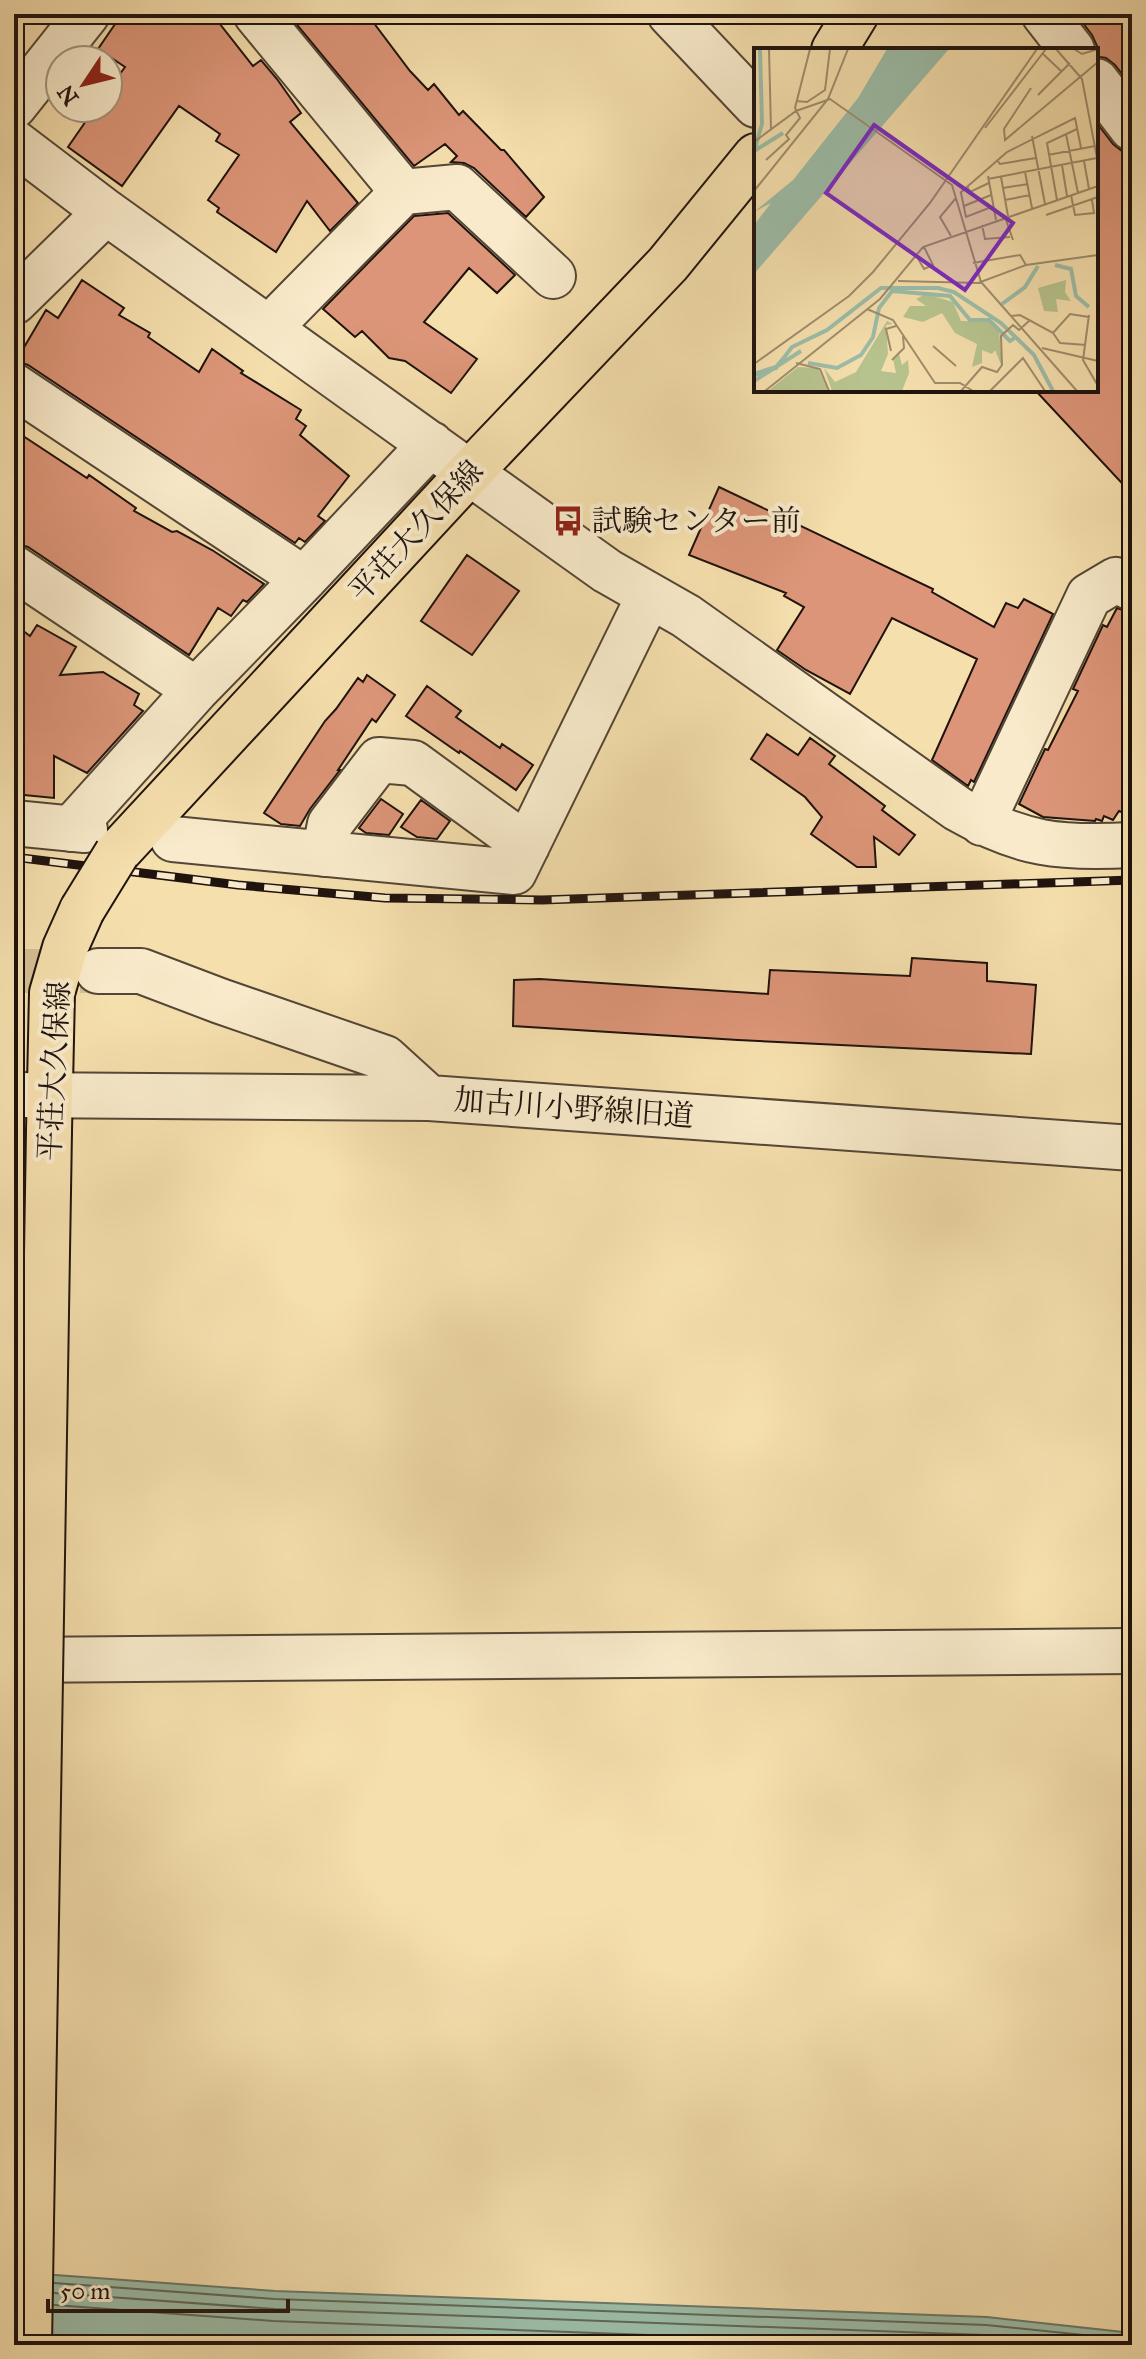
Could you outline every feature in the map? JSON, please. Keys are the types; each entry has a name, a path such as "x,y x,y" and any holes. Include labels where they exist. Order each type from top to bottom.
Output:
{"main road":[{"path":"835,48 856,14"},
{"name":"平荘大久保線","path":"29,2345 38,1107 52,993 65,948 82,910 91,838 470,472 668,264 754,158"}],"street":[{"path":"14,106 87,14"},
{"path":"256,14 403,192"},
{"path":"670,14 754,103"},
{"path":"1044,14 1070,48"},
{"path":"1098,84 1132,128"},
{"path":"14,142 106,212 607,571 686,616 958,809 1015,836 1051,844 1132,845"},
{"path":"269,328 403,192 457,187 545,256"},
{"path":"14,302 106,212"},
{"path":"14,386 304,579"},
{"path":"14,823 91,838 196,690 431,444"},
{"path":"14,568 196,690"},
{"path":"982,823 1089,596 1116,580 1132,588"},
{"path":"521,859 649,596"},
{"path":"324,854 330,824 379,760 413,763 521,859"},
{"path":"173,839 324,854 521,859"},
{"path":"98,971 141,971 385,1058 429,1098"},
{"name":"加古川小野線旧道","path":"38,1107 429,1098 1132,1148"},
{"path":"14,1660 1132,1651"}],"water":[{"path":"14,2272 275,2291 987,2317 1132,2333 1132,2345 14,2345"}],"building":[{"path":"122,14 212,14 253,66 261,60 277,79 301,113 290,122 358,203 330,231 307,201 276,252 217,212 219,208 208,200 239,155 216,141 220,134 179,106 122,186 68,147 84,124 124,124 124,44 101,44"},
{"path":"288,14 367,14 428,90 434,84 459,115 463,111 504,150 544,197 526,217 474,168 451,162 457,156 445,144 414,166"},
{"path":"1076,14 1118,14 1132,31 1132,87 1115,65 1098,55 1092,35"},
{"path":"1098,125 1113,144 1132,154 1132,494 1037,392 1098,392"},
{"path":"448,213 515,275 497,293 469,268 424,322 477,359 451,393 405,361 389,358 362,331 355,337 323,309 414,216"},
{"path":"82,280 124,308 119,315 150,333 148,337 199,372 212,349 243,371 241,373 301,410 296,419 306,426 300,435 349,476 318,516 325,521 305,542 299,538 295,543 28,365 16,361 46,310 58,318"},
{"path":"14,430 87,478 89,475 136,508 134,511 212,550 264,584 247,602 243,600 231,616 218,608 189,655 28,547 14,543"},
{"path":"719,487 933,589 932,592 994,627 1006,603 1018,608 1024,599 1053,614 974,782 971,780 968,786 932,760 977,659 892,618 850,694 806,670 777,650 804,607 784,596 786,593 689,555"},
{"path":"467,555 519,591 472,655 421,621"},
{"path":"1117,608 1132,613 1132,816 1119,811 1113,820 1104,816 1102,821 1043,817 1019,804 1045,749 1048,750 1078,691 1073,689 1103,625 1107,627"},
{"path":"14,624 30,636 37,625 76,647 60,675 103,672 139,694 134,705 143,711 87,773 54,756 54,798 14,794"},
{"path":"367,675 395,695 376,722 372,719 300,826 281,824 264,813 325,721 358,678 363,682"},
{"path":"427,686 461,711 456,717 500,748 502,744 533,765 516,790 406,716"},
{"path":"767,734 798,755 810,738 835,756 829,764 885,806 882,810 915,835 899,855 874,837 876,867 857,867 811,834 822,817 805,797 751,759"},
{"path":"381,799 403,814 389,835 366,833 359,828"},
{"path":"421,800 450,821 437,839 417,837 401,827"},
{"path":"912,958 987,963 987,981 1036,985 1031,1054 513,1026 514,980 540,979 768,994 770,970 910,976"}],"tunnel":[{"path":"14,971 95,971"}],"railway":[{"path":"14,857 238,885 385,898 542,900 1132,880"}],"place":[{"name":"試験センター前","path":"568,521"}]}
